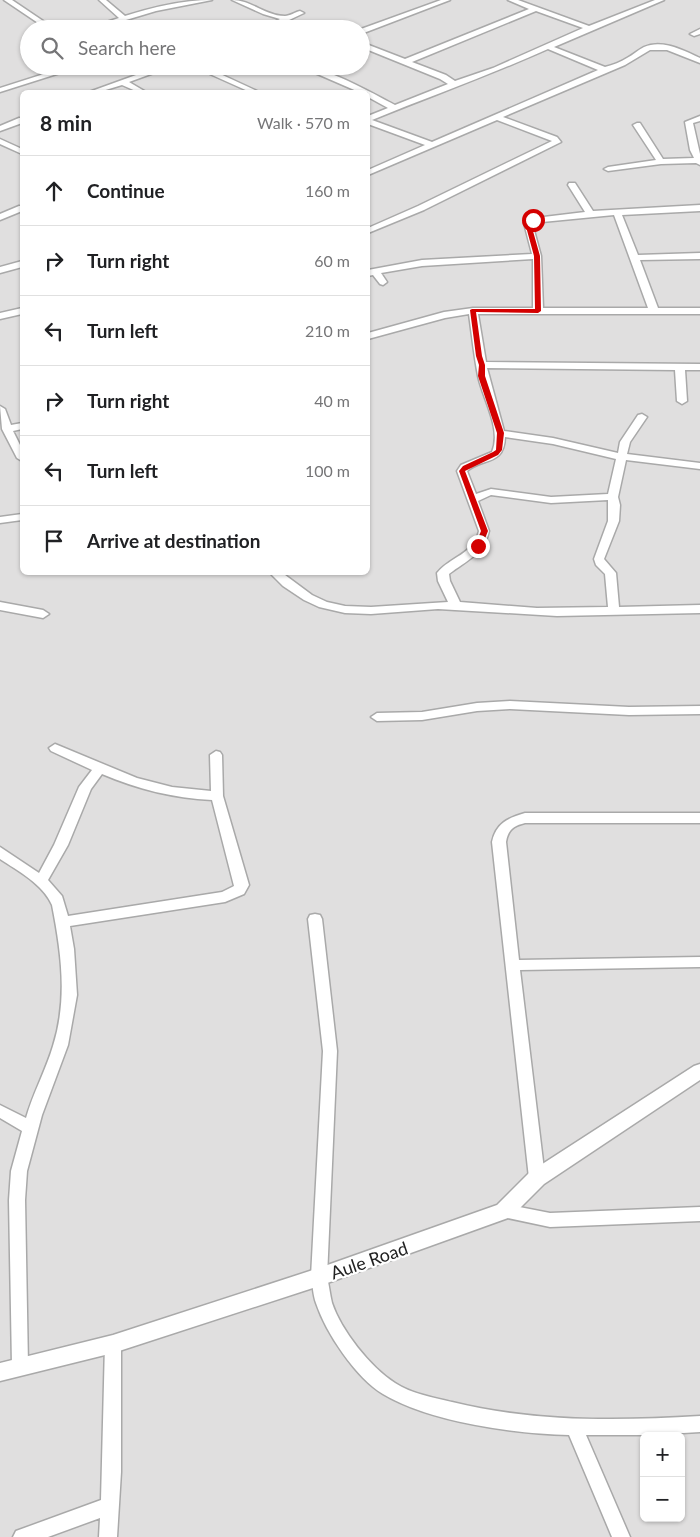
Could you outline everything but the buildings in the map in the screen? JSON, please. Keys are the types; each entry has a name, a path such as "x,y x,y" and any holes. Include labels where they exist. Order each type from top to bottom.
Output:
{"street":[{"path":"7,0 38,20"},
{"path":"102,0 108,7 122,16 123,19"},
{"path":"120,20 155,9 209,0"},
{"path":"370,29 446,0"},
{"path":"511,0 589,28"},
{"path":"631,0 647,6"},
{"path":"370,119 454,84 496,70 589,28 661,0"},
{"path":"239,1 264,13 287,19 300,13"},
{"path":"405,62 535,9"},
{"path":"370,172 603,69 628,61 646,49 659,46 700,60"},
{"path":"548,47 603,69"},
{"path":"370,48 443,77 454,84"},
{"path":"0,90 50,75"},
{"path":"99,90 143,75"},
{"path":"216,75 250,90"},
{"path":"325,75 359,90"},
{"path":"0,79 20,90"},
{"path":"123,82 139,90"},
{"path":"370,95 394,108"},
{"path":"370,230 421,208 557,142 497,116"},
{"path":"608,169 661,162 699,161 694,150 689,122 700,118"},
{"path":"0,129 20,121"},
{"path":"370,121 432,145"},
{"path":"637,125 661,162"},
{"path":"0,142 20,151"},
{"path":"572,184 590,214"},
{"path":"538,311 537,256 528,223 530,221 616,212 700,208"},
{"path":"3,213 20,209"},
{"path":"616,212 654,311"},
{"path":"371,272 422,263 537,256"},
{"path":"633,258 700,256"},
{"path":"0,270 20,265"},
{"path":"371,272 383,282"},
{"path":"456,606 444,581 443,573 472,554 483,537 484,531 462,471 465,467 496,454 499,450 500,433 481,376 482,365 472,310"},
{"path":"370,335 444,315 472,310 700,311"},
{"path":"0,316 20,311"},
{"path":"482,365 700,367"},
{"path":"680,367 682,401"},
{"path":"0,409 7,429 20,454"},
{"path":"614,612 610,573 600,563 599,558 613,525 616,506 613,497 628,437 642,417"},
{"path":"7,429 20,426"},
{"path":"500,433 553,441 623,457 700,466"},
{"path":"473,500 484,493 491,492 551,500 613,497"},
{"path":"0,520 20,517"},
{"path":"278,575 301,595 332,608 366,611 407,606 456,606 536,612 700,609"},
{"path":"0,606 43,614"},
{"path":"377,717 422,716 477,707 510,705 629,711 700,710"},
{"path":"55,748 99,769 138,784 189,795 217,796"},
{"path":"61,922 225,896 239,890 242,885 217,796 216,755"},
{"path":"41,881 61,845 85,787 99,769"},
{"path":"537,1178 512,965 499,842 500,831 506,824 525,818 700,818"},
{"path":"0,852 41,881 55,896 59,905 67,949 70,995 61,1044 30,1128 19,1171 17,1200 20,1366"},
{"path":"315,920 330,1051 319,1277 324,1303 348,1349 388,1388 417,1402 483,1418 546,1426 700,1424"},
{"path":"512,965 700,962"},
{"name":"Aule Road","path":"0,1372 113,1344 319,1277 504,1211 537,1178 700,1071"},
{"path":"0,1111 30,1128"},
{"path":"504,1211 550,1220 700,1214"},
{"path":"108,1537 113,1344"},
{"path":"574,1426 621,1537"},
{"path":"22,1537 110,1506"}],"shaded area":[{"path":"0,0 700,0 700,1537 0,1537"}],"route":[{"path":"478,546 484,531 462,471 465,467 496,454 499,450 500,433 481,376 482,365 472,310 538,311 537,256 528,223 533,220"}]}
